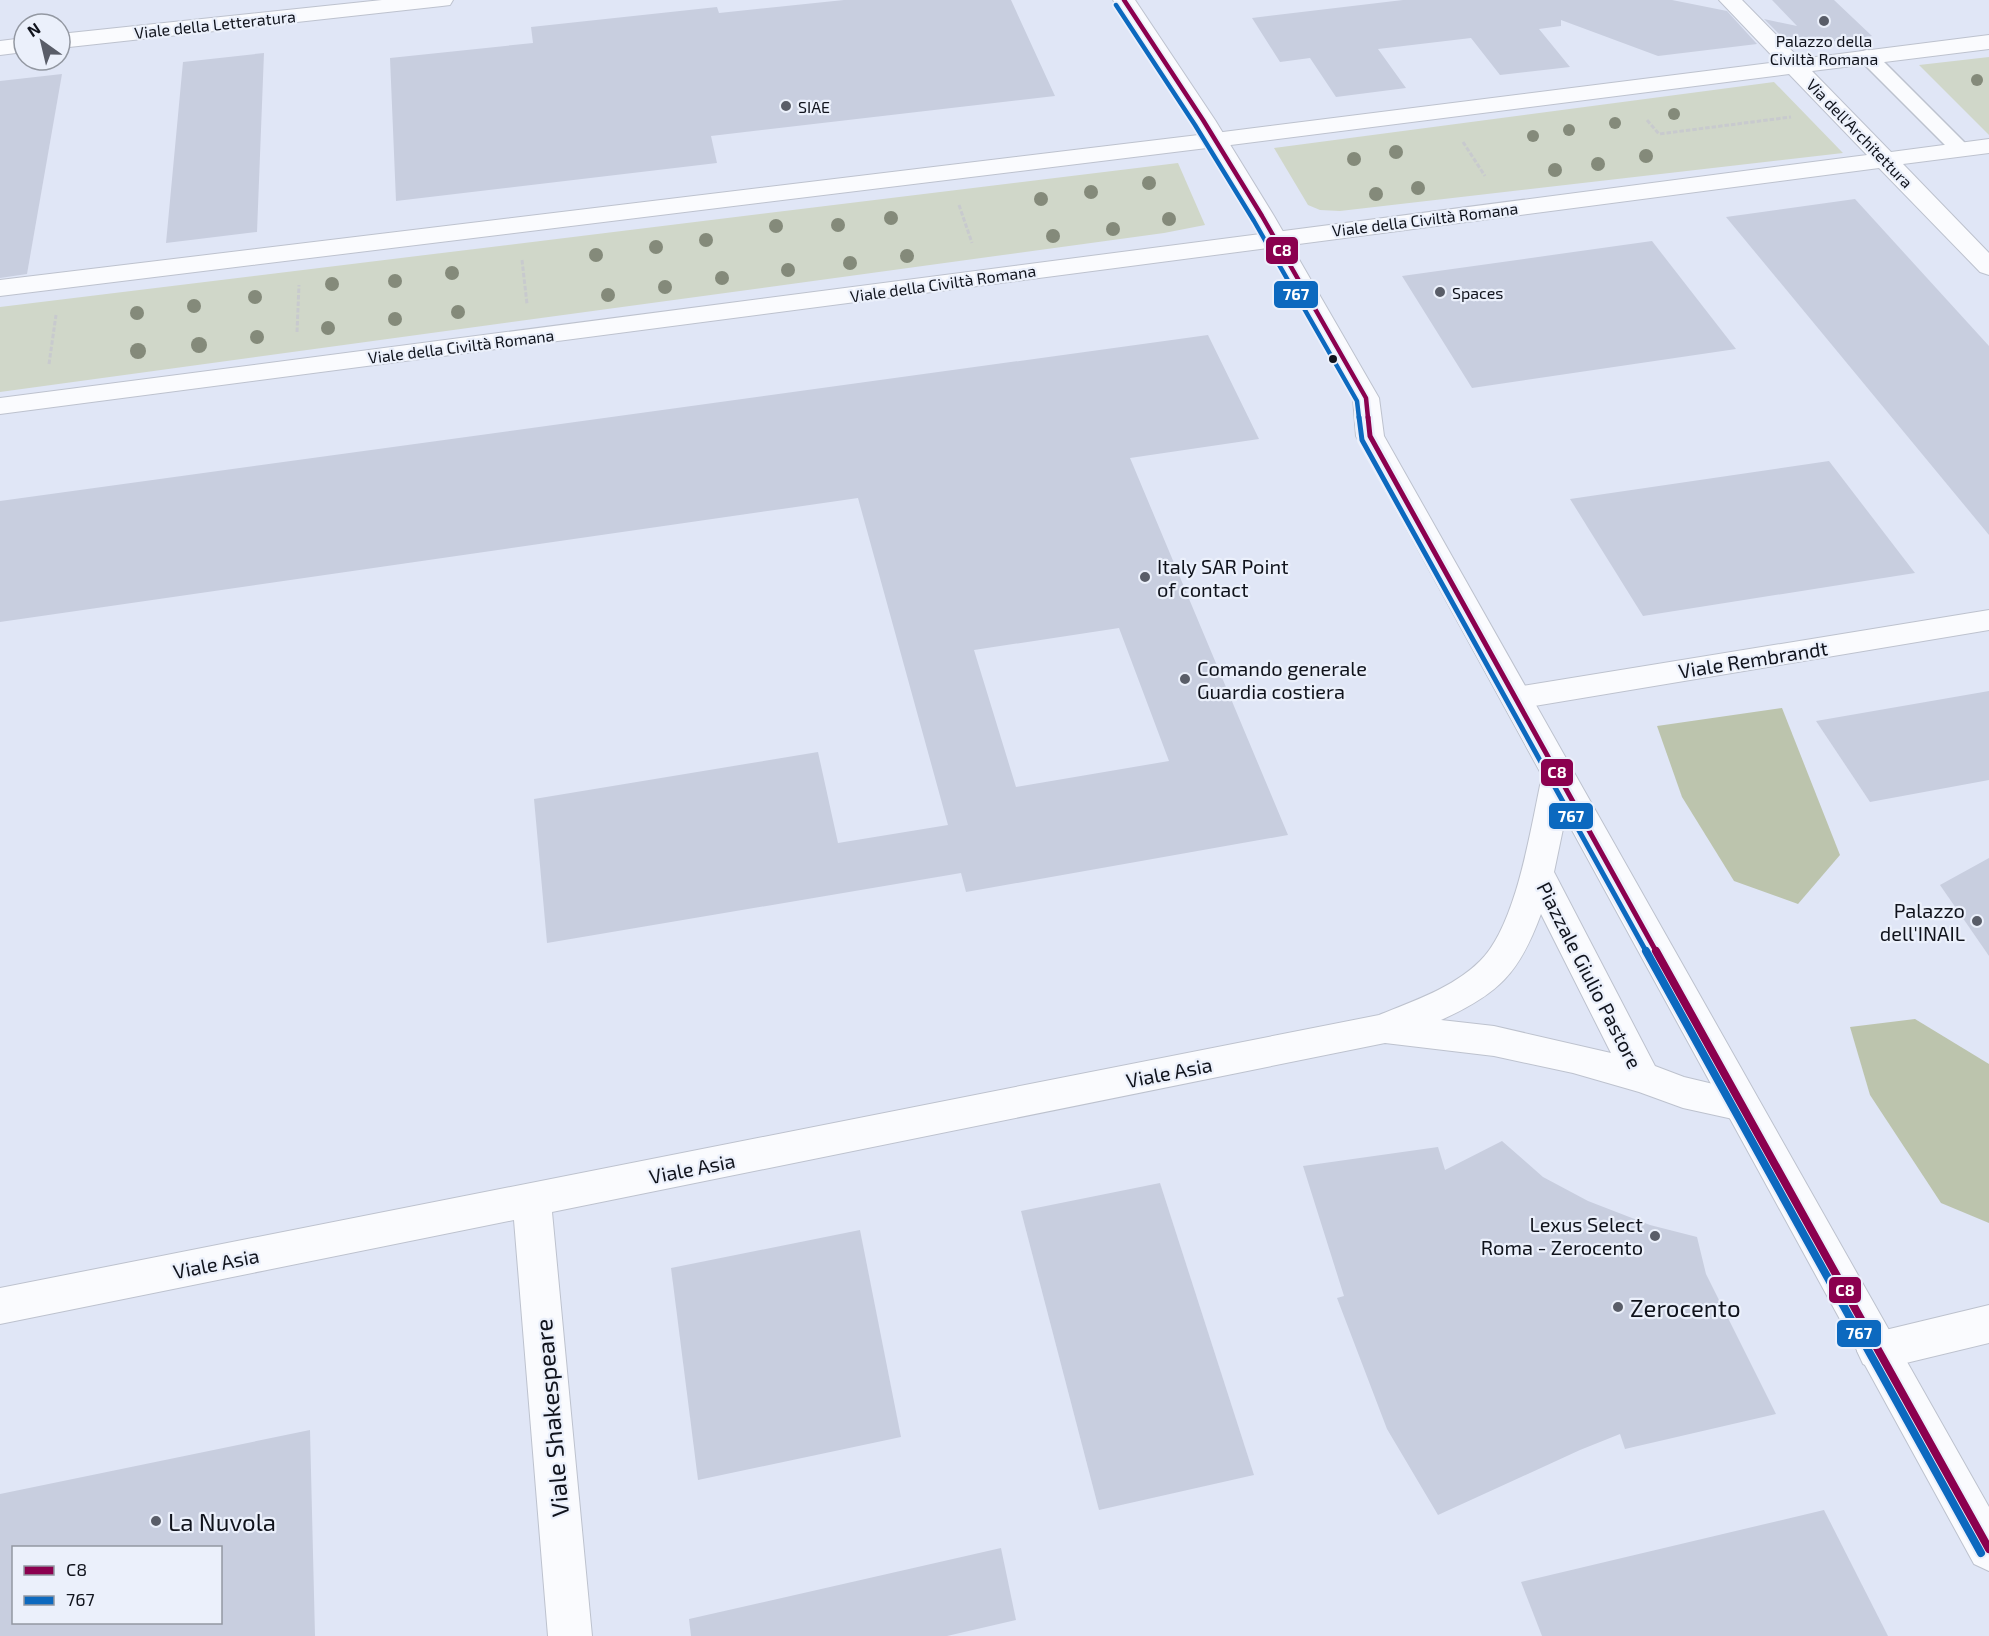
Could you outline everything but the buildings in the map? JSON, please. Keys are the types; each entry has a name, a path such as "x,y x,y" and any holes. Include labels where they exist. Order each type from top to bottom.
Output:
{"street":[{"name":"Viale della Letteratura","path":"72,40 442,0"},
{"path":"1124,0 1215,140 1275,238 1366,398 1370,436 1989,1549"},
{"name":"Via dell'Architettura","path":"1730,0 1989,267"},
{"path":"0,288 948,170 1215,140 1989,42"},
{"name":"Viale della Civiltà Romana","path":"0,406 1989,146"},
{"name":"Viale Rembrandt","path":"1517,698 1989,620"},
{"name":"Piazzale Giulio Pastore","path":"1384,1029 1440,1006 1491,972 1512,947 1537,873 1558,776"},
{"name":"Piazzale Giulio Pastore","path":"1537,873 1642,1077"},
{"name":"Piazzale Giulio Pastore","path":"1384,1029 1494,1041 1573,1058 1642,1077 1683,1092 1742,1105"},
{"name":"Viale Asia","path":"0,1306 1384,1029"},
{"name":"Viale Shakespeare","path":"532,1201 570,1636"},
{"path":"1877,1350 1989,1324"}],"lane":[{"path":"1867,56 1961,150"}],"path":[{"path":"1619,88 1659,134 1839,111"},
{"path":"1442,111 1507,209"},
{"path":"948,170 983,278"},
{"path":"518,224 530,338"},
{"path":"295,366 301,250"},
{"path":"44,400 62,280"}],"shaded area":[{"path":"1989,57 1989,135 1919,65"},
{"path":"1774,82 1843,153 1340,211 1320,210 1308,205 1274,148"},
{"path":"1178,163 1205,225 1164,233 0,392 0,307"}],"green space":[{"path":"1782,708 1840,855 1798,904 1734,881 1682,797 1657,726"},
{"path":"1915,1019 1989,1064 1989,1223 1941,1203 1870,1095 1850,1027"}],"transit line":[{"name":"C8","path":"1124,0 1203,120 1262,216 1366,398 1370,436 1989,1549"},
{"name":"767","path":"1116,5 1195,125 1254,221 1357,401 1362,440 1981,1553"}],"place":[{"name":"Palazzo della Civiltà Romana","path":"1824,21"},
{"name":"SIAE","path":"786,106"},
{"name":"Spaces","path":"1440,292"},
{"name":"Italy SAR Point of contact","path":"1145,577"},
{"name":"Comando generale Guardia costiera","path":"1185,679"},
{"name":"Palazzo dell'INAIL","path":"1977,921"},
{"name":"Lexus Select Roma - Zerocento","path":"1655,1236"},
{"name":"Zerocento","path":"1618,1307"},
{"name":"La Nuvola","path":"156,1521"}]}
